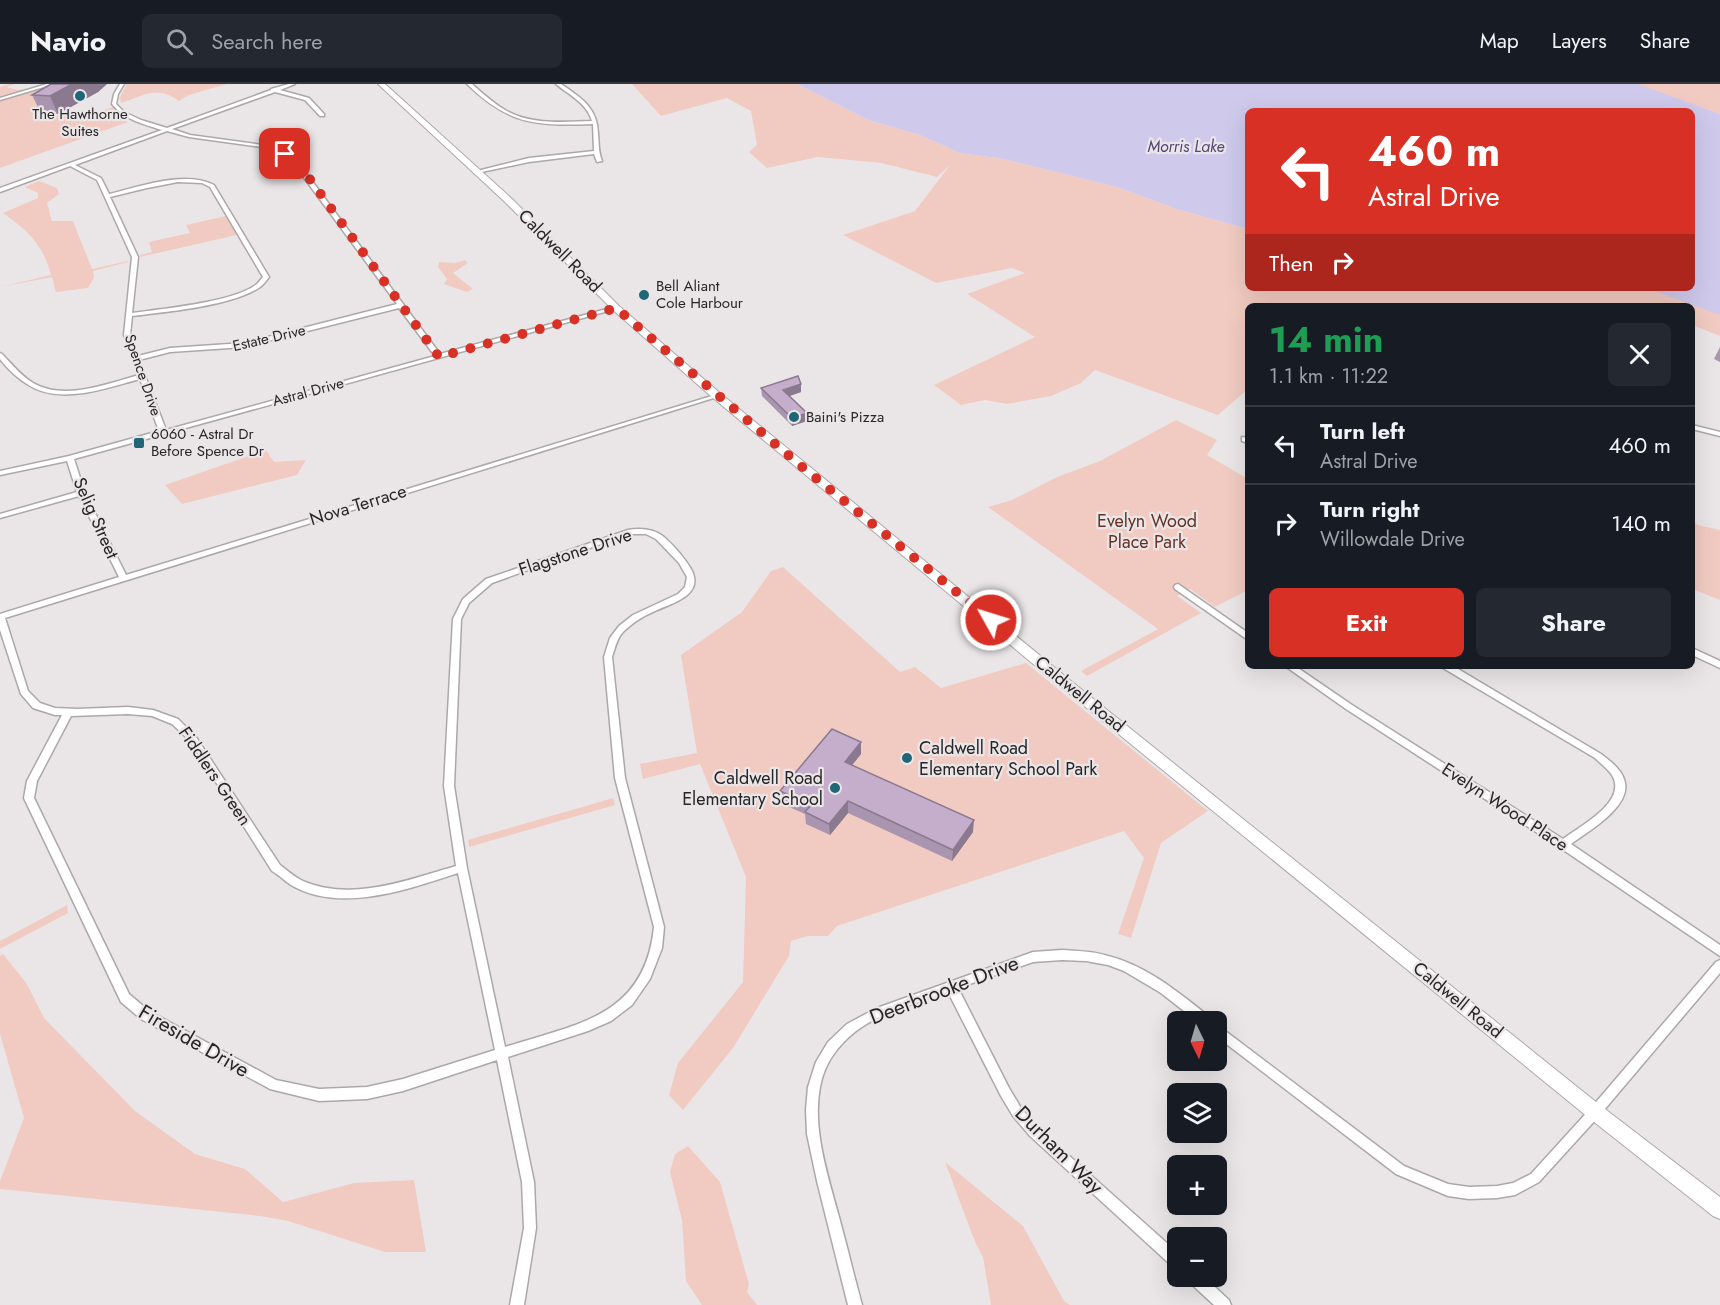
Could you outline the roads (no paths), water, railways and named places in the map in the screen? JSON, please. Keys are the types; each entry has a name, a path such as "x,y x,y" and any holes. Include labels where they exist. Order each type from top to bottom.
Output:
{"street":[{"path":"0,99 52,84"},
{"path":"122,84 114,98 114,104 122,113 189,136 263,146 293,159 439,357"},
{"path":"0,190 293,84"},
{"name":"Caldwell Road","path":"381,84 478,172 616,308 717,396 1066,684 1595,1112 1720,1209"},
{"path":"469,84 498,108 514,116 540,121 596,123"},
{"path":"558,84 587,106 595,117 595,152 599,160"},
{"path":"273,90 308,99 322,115"},
{"path":"478,172 534,159 595,152"},
{"name":"Spence Drive","path":"70,164 97,176 135,257 127,335 163,432"},
{"path":"108,196 183,180 206,181 267,277 256,288 226,298 128,315"},
{"name":"Estate Drive","path":"135,358 170,350 244,345 402,305"},
{"name":"Astral Drive","path":"0,473 70,458 616,308"},
{"path":"0,355 28,384 50,393 84,390 143,376"},
{"name":"Nova Terrace","path":"0,617 123,577 717,396"},
{"path":"1695,428 1720,434"},
{"name":"Selig Street","path":"70,458 81,493 123,577"},
{"path":"0,516 81,493"},
{"name":"Flagstone Drive","path":"501,1053 584,1027 608,1017 634,994 653,960 659,927 620,778 608,663 611,646 621,628 640,615 680,598 691,586 690,573 658,535 642,531 622,533 508,573 477,589 462,606 457,619 449,786 462,868 528,1182 530,1228 517,1305"},
{"path":"1178,587 1245,635"},
{"name":"Fiddlers Green","path":"0,617 27,698 44,709 68,712 148,711 165,715 178,722 190,734 276,868 303,886 336,894 364,893 393,888 462,868"},
{"path":"1695,652 1720,665"},
{"name":"Evelyn Wood Place","path":"1292,669 1563,844 1720,951"},
{"path":"1451,669 1598,756 1617,774 1622,787 1617,801 1563,844"},
{"name":"Fireside Drive","path":"68,712 32,781 29,798 119,989 135,1008 265,1081 303,1094 343,1096 380,1091 501,1053"},
{"name":"Deerbrooke Drive","path":"855,1305 813,1141 810,1111 813,1086 828,1053 838,1039 851,1028 884,1009 1033,957 1053,955 1111,960 1140,972 1192,1011"},
{"path":"1227,1037 1400,1170 1438,1187 1458,1192 1497,1192 1524,1185 1536,1178 1720,965"},
{"name":"Durham Way","path":"951,986 1017,1112 1034,1132 1167,1252"},
{"path":"1205,1287 1224,1305"}],"water":[{"name":"Morris Lake","path":"797,84 1638,84 1720,114 1720,315 1695,306 1695,303 1688,303 1655,291 1695,291 1695,108 1245,108 1245,228 1177,209 1117,187 1004,159 960,153 920,135 868,120"}],"place":[{"name":"The Hawthorne Suites","path":"80,96"},
{"name":"Bell Aliant Cole Harbour","path":"644,295"},
{"name":"Baini's Pizza","path":"794,417"},
{"name":"6060 - Astral Dr Before Spence Dr","path":"139,443"},
{"name":"Caldwell Road Elementary School Park","path":"907,758"},
{"name":"Caldwell Road Elementary School","path":"835,788"}],"park label":[{"name":"Evelyn Wood Place Park","path":"1147,531"}]}
